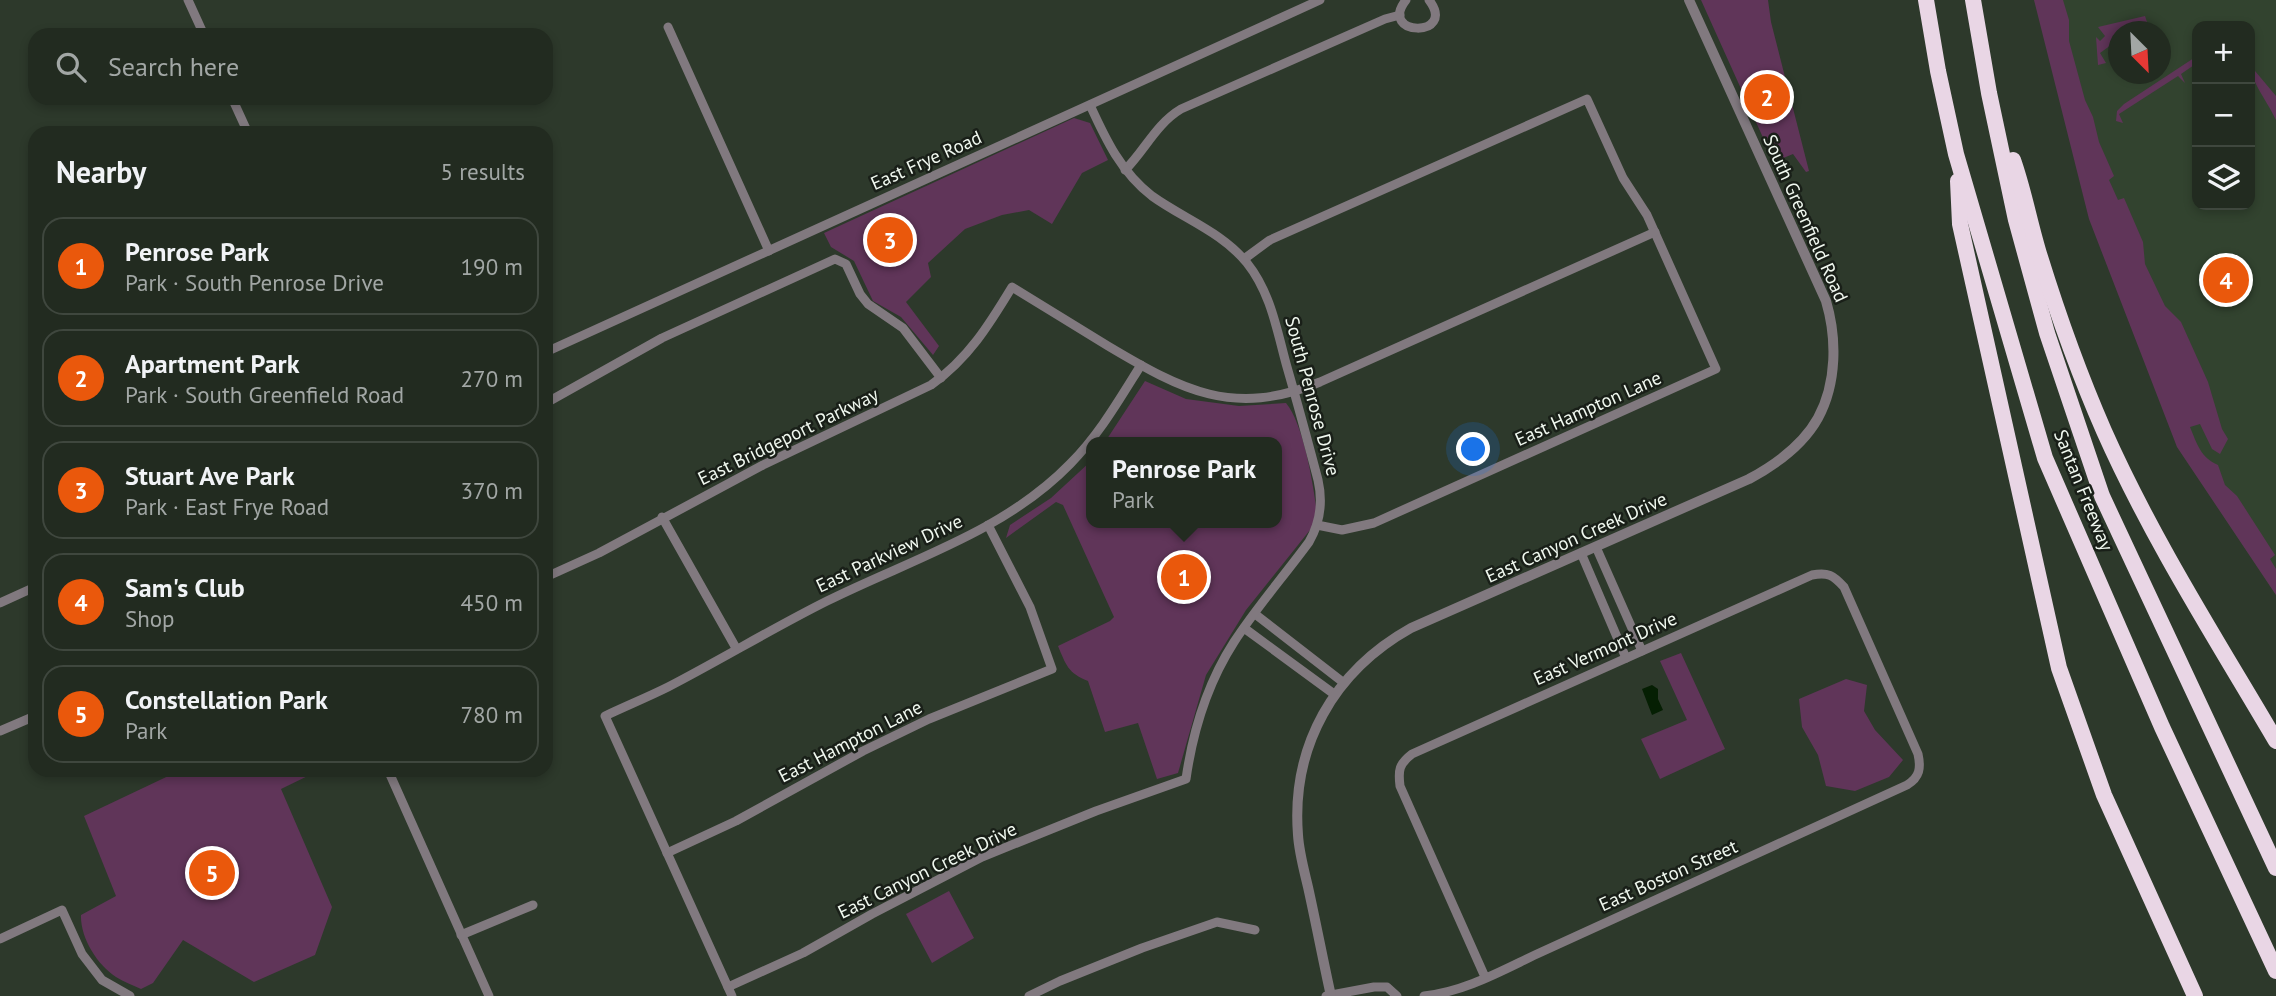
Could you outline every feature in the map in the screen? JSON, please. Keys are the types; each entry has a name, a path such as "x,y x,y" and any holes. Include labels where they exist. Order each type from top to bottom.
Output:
{"highway":[{"name":"Santan Freeway","path":"1926,0 1956,154 2045,458 2162,727 2276,971"},
{"name":"Santan Freeway","path":"1973,0 1989,93 2016,220 2047,333 2102,496 2276,868"},
{"path":"1989,93 2014,164 2066,334 2104,430 2169,560 2276,741"},
{"path":"1956,154 1960,224 2059,667 2104,795 2194,996"}],"street":[{"path":"188,0 201,28"},
{"name":"East Frye Road","path":"553,349 1320,0"},
{"path":"1406,0 1402,3 1402,20 1409,28 1420,30 1426,28 1433,19 1434,8 1429,0"},
{"name":"South Greenfield Road","path":"1689,0 1826,301 1832,323 1833,354 1830,380 1818,419"},
{"path":"1125,170 1161,125 1181,109 1385,19 1400,15"},
{"path":"668,27 769,251"},
{"path":"1141,365 1179,385 1221,397 1265,397 1294,392 1655,232 1623,178 1587,99 1270,240 1244,259"},
{"path":"235,105 244,126"},
{"name":"South Penrose Drive","path":"1090,105 1110,148 1125,170 1153,197 1222,239 1244,259 1261,283 1269,301 1320,486 1321,506 1317,525 1309,542 1244,628 1223,662 1202,707 1186,779"},
{"name":"East Hampton Lane","path":"1317,525 1342,530 1374,523 1716,369 1655,232"},
{"path":"553,399 662,338 818,265 838,259 846,264 865,301 874,310 903,328 941,378"},
{"name":"East Bridgeport Parkway","path":"553,574 599,553 763,465 941,378 972,349 1012,287 1141,365"},
{"name":"East Parkview Drive","path":"1093,437 1141,365"},
{"name":"East Canyon Creek Drive","path":"1329,996 1298,838 1297,817 1304,757 1334,694 1373,652 1411,628 1749,480 1768,469 1792,449 1818,419"},
{"name":"East Parkview Drive","path":"667,853 606,716 667,687 827,601 988,525 1031,498 1070,464 1086,445"},
{"path":"662,517 736,648"},
{"name":"East Hampton Lane","path":"667,853 736,821 896,735 1052,669 1030,607 988,525"},
{"path":"1596,547 1642,651"},
{"path":"1581,553 1626,658"},
{"name":"East Vermont Drive","path":"1485,978 1399,786 1398,769 1402,761 1412,754 1812,575 1824,573 1834,576 1844,587 1919,754 1919,772"},
{"path":"0,603 28,590"},
{"path":"1255,614 1344,683"},
{"path":"1244,628 1334,694"},
{"path":"0,731 28,719"},
{"name":"East Boston Street","path":"1424,996 1454,990 1485,978 1907,786 1919,772"},
{"path":"391,777 489,996"},
{"name":"East Canyon Creek Drive","path":"730,992 872,914 982,858 1096,811 1186,779"},
{"path":"667,853 730,992"},
{"path":"461,935 533,905"},
{"path":"0,939 62,910 82,954 102,980 127,995"},
{"path":"1030,996 1060,981 1217,922 1255,930"},
{"path":"1329,996 1374,987 1387,987 1397,996"}],"shaded area":[{"path":"1701,0 1768,0 1771,22 1809,171 1806,172 1793,154 1774,162"},
{"path":"2034,0 2276,0 2276,595 2177,447"},
{"path":"2034,0 2063,0 2069,20 2069,41 2085,100 2114,176 2109,180 2118,200 2124,198 2143,242 2145,264 2165,306 2181,322 2208,382 2222,429 2228,439 2220,454 2212,449 2200,424 2190,427 2200,450 2218,465 2225,485 2237,496 2275,555 2270,559 2276,569 2276,595 2177,447 2089,219"},
{"path":"2145,16 2147,21 2124,21"},
{"path":"2108,25 2108,47 2100,53 2106,63 2098,65 2096,37 2100,41 2105,36 2098,27"},
{"path":"2192,59 2192,66 2181,74 2185,83 2178,76 2171,81 2171,73"},
{"path":"2255,71 2276,96 2276,120 2256,85"},
{"path":"2154,84 2166,84 2119,114 2123,123 2116,121 2117,111"},
{"path":"1074,118 1090,123 1108,160 1082,173 1052,224 1029,210 1002,215 965,229 928,263 931,277 906,302 939,346 933,355 901,317 873,301 854,261 831,247 824,233"},
{"path":"1145,381 1186,399 1239,406 1286,403 1293,413 1303,442 1318,520 1246,610 1206,675 1178,773 1157,779 1138,723 1105,732 1088,681 1068,668 1058,646 1114,617 1063,505 1056,502 1006,538 1010,525 1051,498 1086,466 1086,528 1282,528 1282,437 1108,437"},
{"path":"1681,653 1725,749 1660,779 1641,739 1687,720 1660,661"},
{"path":"1846,679 1867,685 1864,711 1875,730 1903,760 1889,777 1855,791 1826,786 1818,755 1802,727 1799,699"},
{"path":"1652,685 1658,689 1658,699 1663,710 1652,715 1642,689"},
{"path":"166,777 306,777 281,789 332,907 315,955 254,982 183,940 153,983 141,989 116,977 96,958 81,923 81,915 116,896 84,816"},
{"path":"949,891 974,938 932,963 906,914"}],"place":[{"name":"Apartment Park","path":"1767,97"},
{"name":"Stuart Ave Park","path":"890,240"},
{"name":"Sam's Club","path":"2226,280"},
{"name":"Penrose Park","path":"1184,577"},
{"name":"Constellation Park","path":"212,873"}]}
